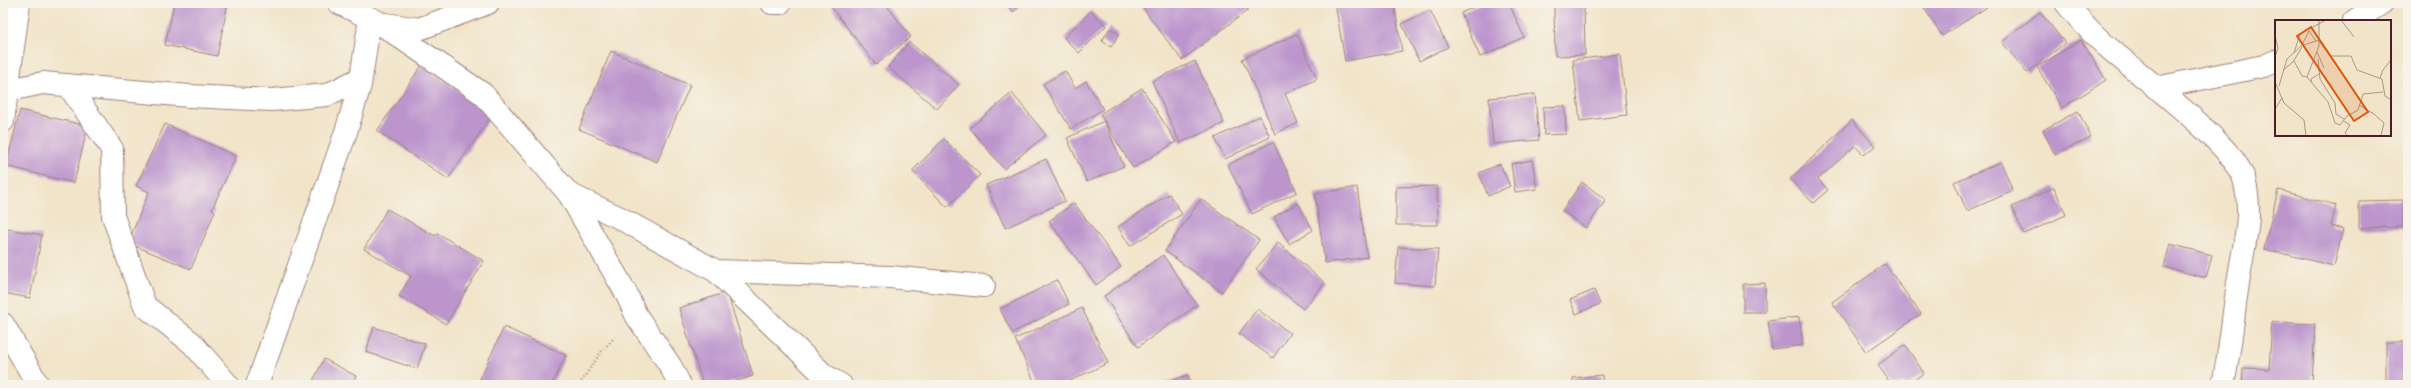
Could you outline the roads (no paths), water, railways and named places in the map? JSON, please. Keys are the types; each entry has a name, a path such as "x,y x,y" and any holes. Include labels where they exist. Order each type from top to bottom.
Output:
{"street":[{"path":"3,121 9,90 19,3"},
{"path":"338,3 374,21 483,94 569,194 626,293 636,315 671,367 680,385"},
{"path":"374,21 419,29 447,17 488,3"},
{"path":"772,3 780,3"},
{"path":"2066,3 2109,48 2210,134 2233,160 2244,177 2250,216 2238,283 2231,344 2223,385"},
{"path":"2356,20 2382,3"},
{"path":"257,385 346,132 361,78 374,21"},
{"path":"2156,88 2264,66 2275,61"},
{"path":"9,90 42,83 195,97 272,100 327,95 361,78"},
{"path":"68,85 112,149 114,216 145,306 192,343 228,385"},
{"path":"569,194 620,218 716,271 824,375 841,385"},
{"path":"716,271 890,277 984,286"},
{"path":"3,324 38,385"}]}
